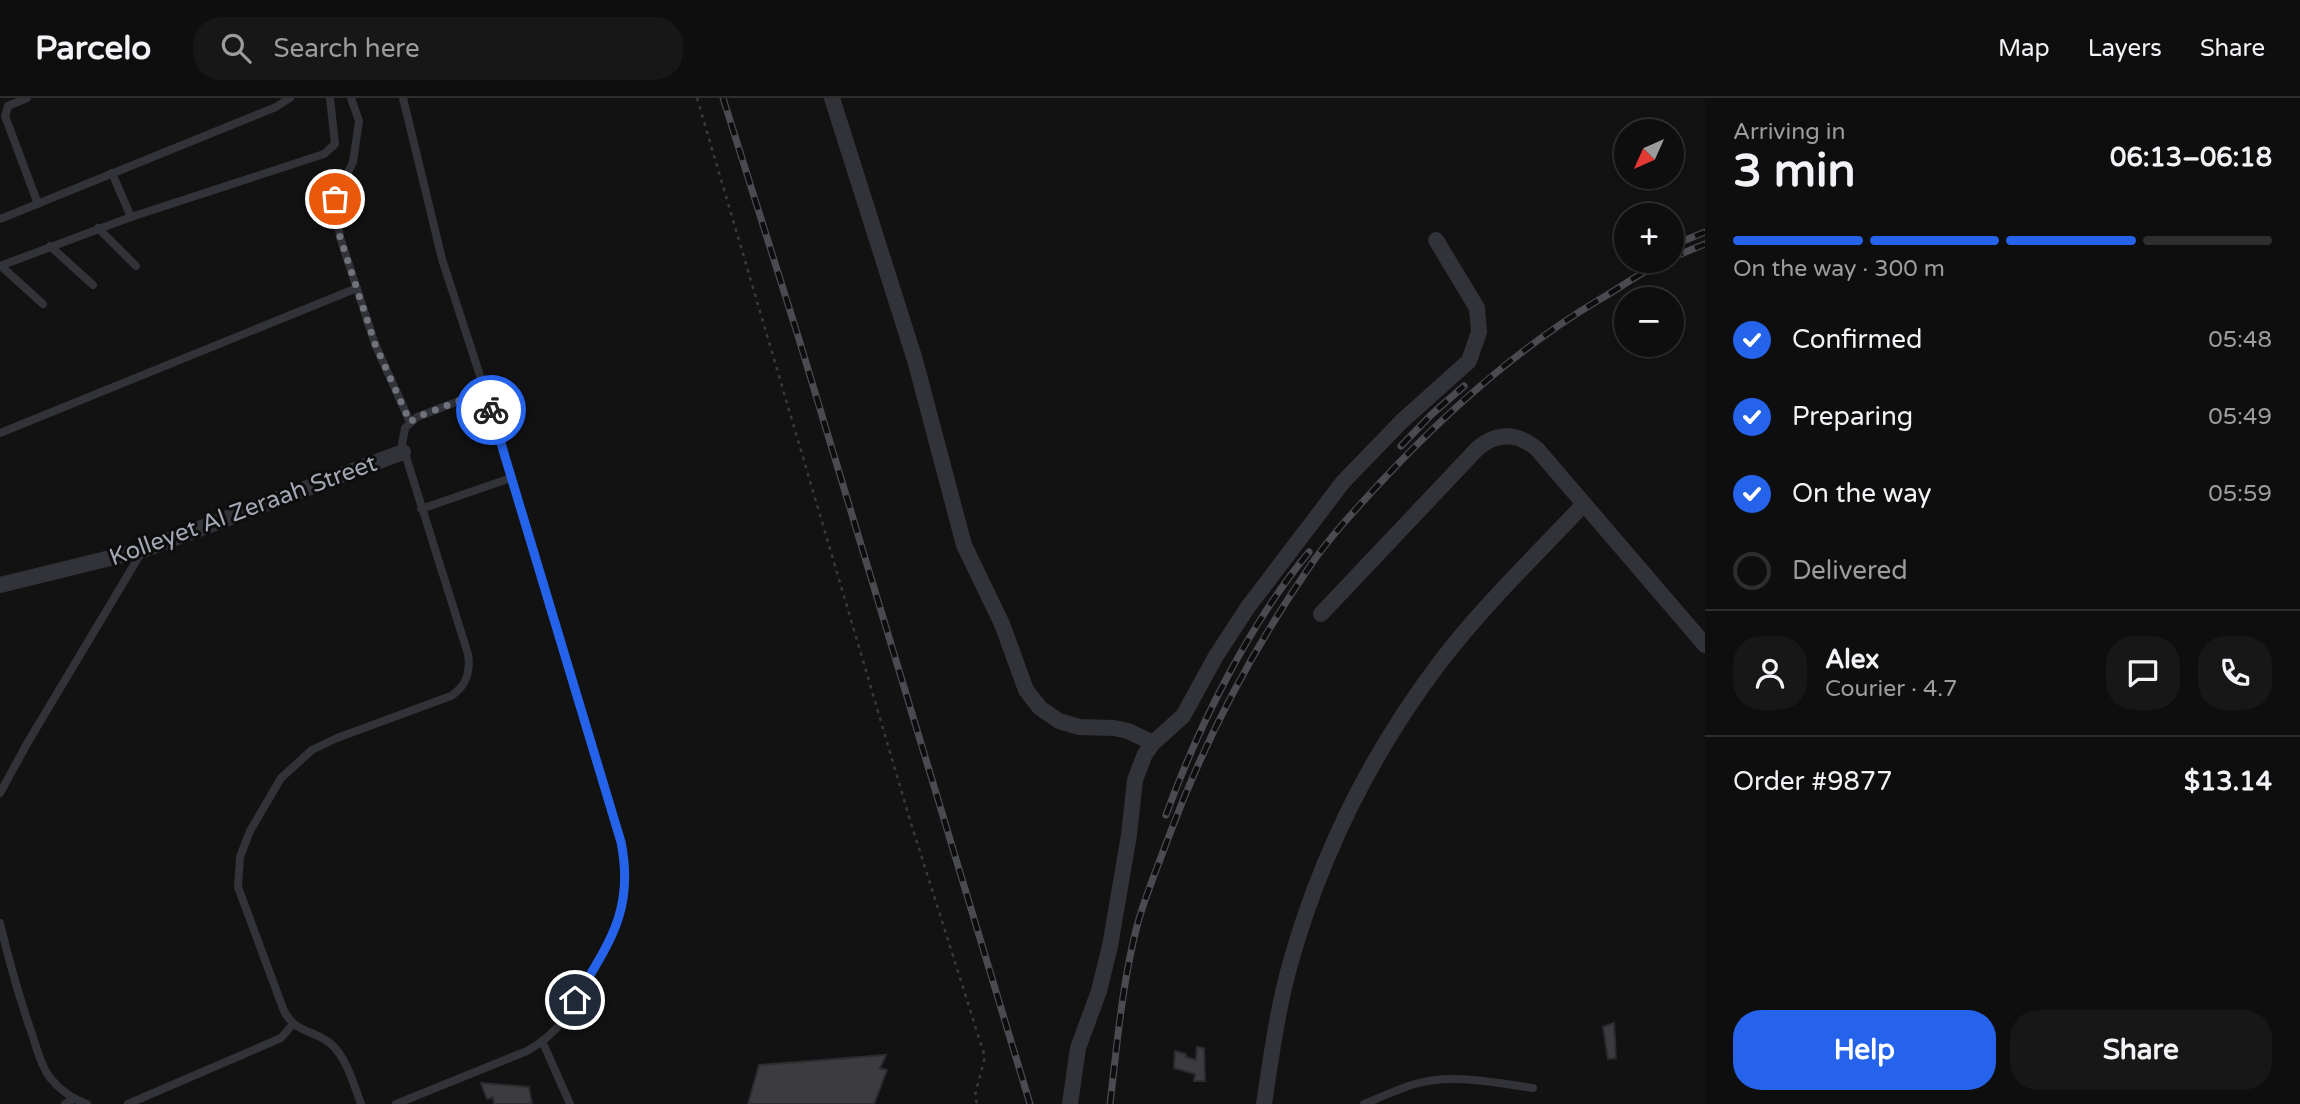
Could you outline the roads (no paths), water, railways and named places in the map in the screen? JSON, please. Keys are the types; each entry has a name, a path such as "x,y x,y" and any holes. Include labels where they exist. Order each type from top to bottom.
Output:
{"street":[{"path":"832,98 915,360 964,545 1002,624 1026,690 1040,708 1059,721 1079,727 1121,730 1153,743"},
{"path":"1070,1104 1078,1048 1099,991 1110,946 1129,835 1135,780 1145,754 1153,743 1183,716 1216,656 1248,607 1343,482 1402,421 1469,361 1479,332 1477,308 1436,240"},
{"path":"1321,614 1477,449 1496,437 1518,437 1528,441 1705,645"},
{"name":"Kolleyet Al Zeraah Street","path":"0,585 143,550 403,452"},
{"path":"1264,1104 1279,1012 1301,928 1332,846 1370,768 1443,659 1471,625 1584,504"}],"lane":[{"path":"27,98 8,106 5,116 38,204"},
{"path":"0,219 276,107 290,98"},
{"path":"43,304 1,266 98,228 324,154 335,144 330,98"},
{"path":"351,98 359,121 353,162 335,199 340,237 375,344 410,422"},
{"path":"396,1104 511,1058 543,1043 555,1032 615,930 621,913 626,878 621,842 485,391 442,259 403,98"},
{"path":"113,173 131,217"},
{"path":"98,228 136,266"},
{"path":"50,246 93,285"},
{"path":"0,433 357,288"},
{"path":"361,1104 339,1052 325,1039 306,1033 293,1024 284,1011 238,887 240,856 250,831 281,778 301,758 337,738 451,696 463,686 469,671 468,654 403,452 402,436 410,422 417,417 485,391"},
{"path":"421,509 511,478"},
{"path":"0,793 143,550"},
{"path":"0,923 13,978 43,1065 56,1084 74,1099 87,1104"},
{"path":"128,1104 281,1038 293,1024"},
{"path":"543,1043 570,1104"},
{"path":"1364,1104 1414,1084 1433,1080 1470,1080 1533,1088"},
{"path":"65,1104 74,1099"}],"railway":[{"path":"723,98 798,336 1030,1104"},
{"path":"1684,241 1705,232"},
{"path":"1684,253 1705,244"},
{"path":"1110,1104 1127,970 1148,892 1213,732 1248,665 1287,600 1342,525 1455,408 1537,340 1643,273"},
{"path":"1401,446 1464,386"},
{"path":"1166,815 1193,747 1227,678 1266,611 1309,552"}]}
